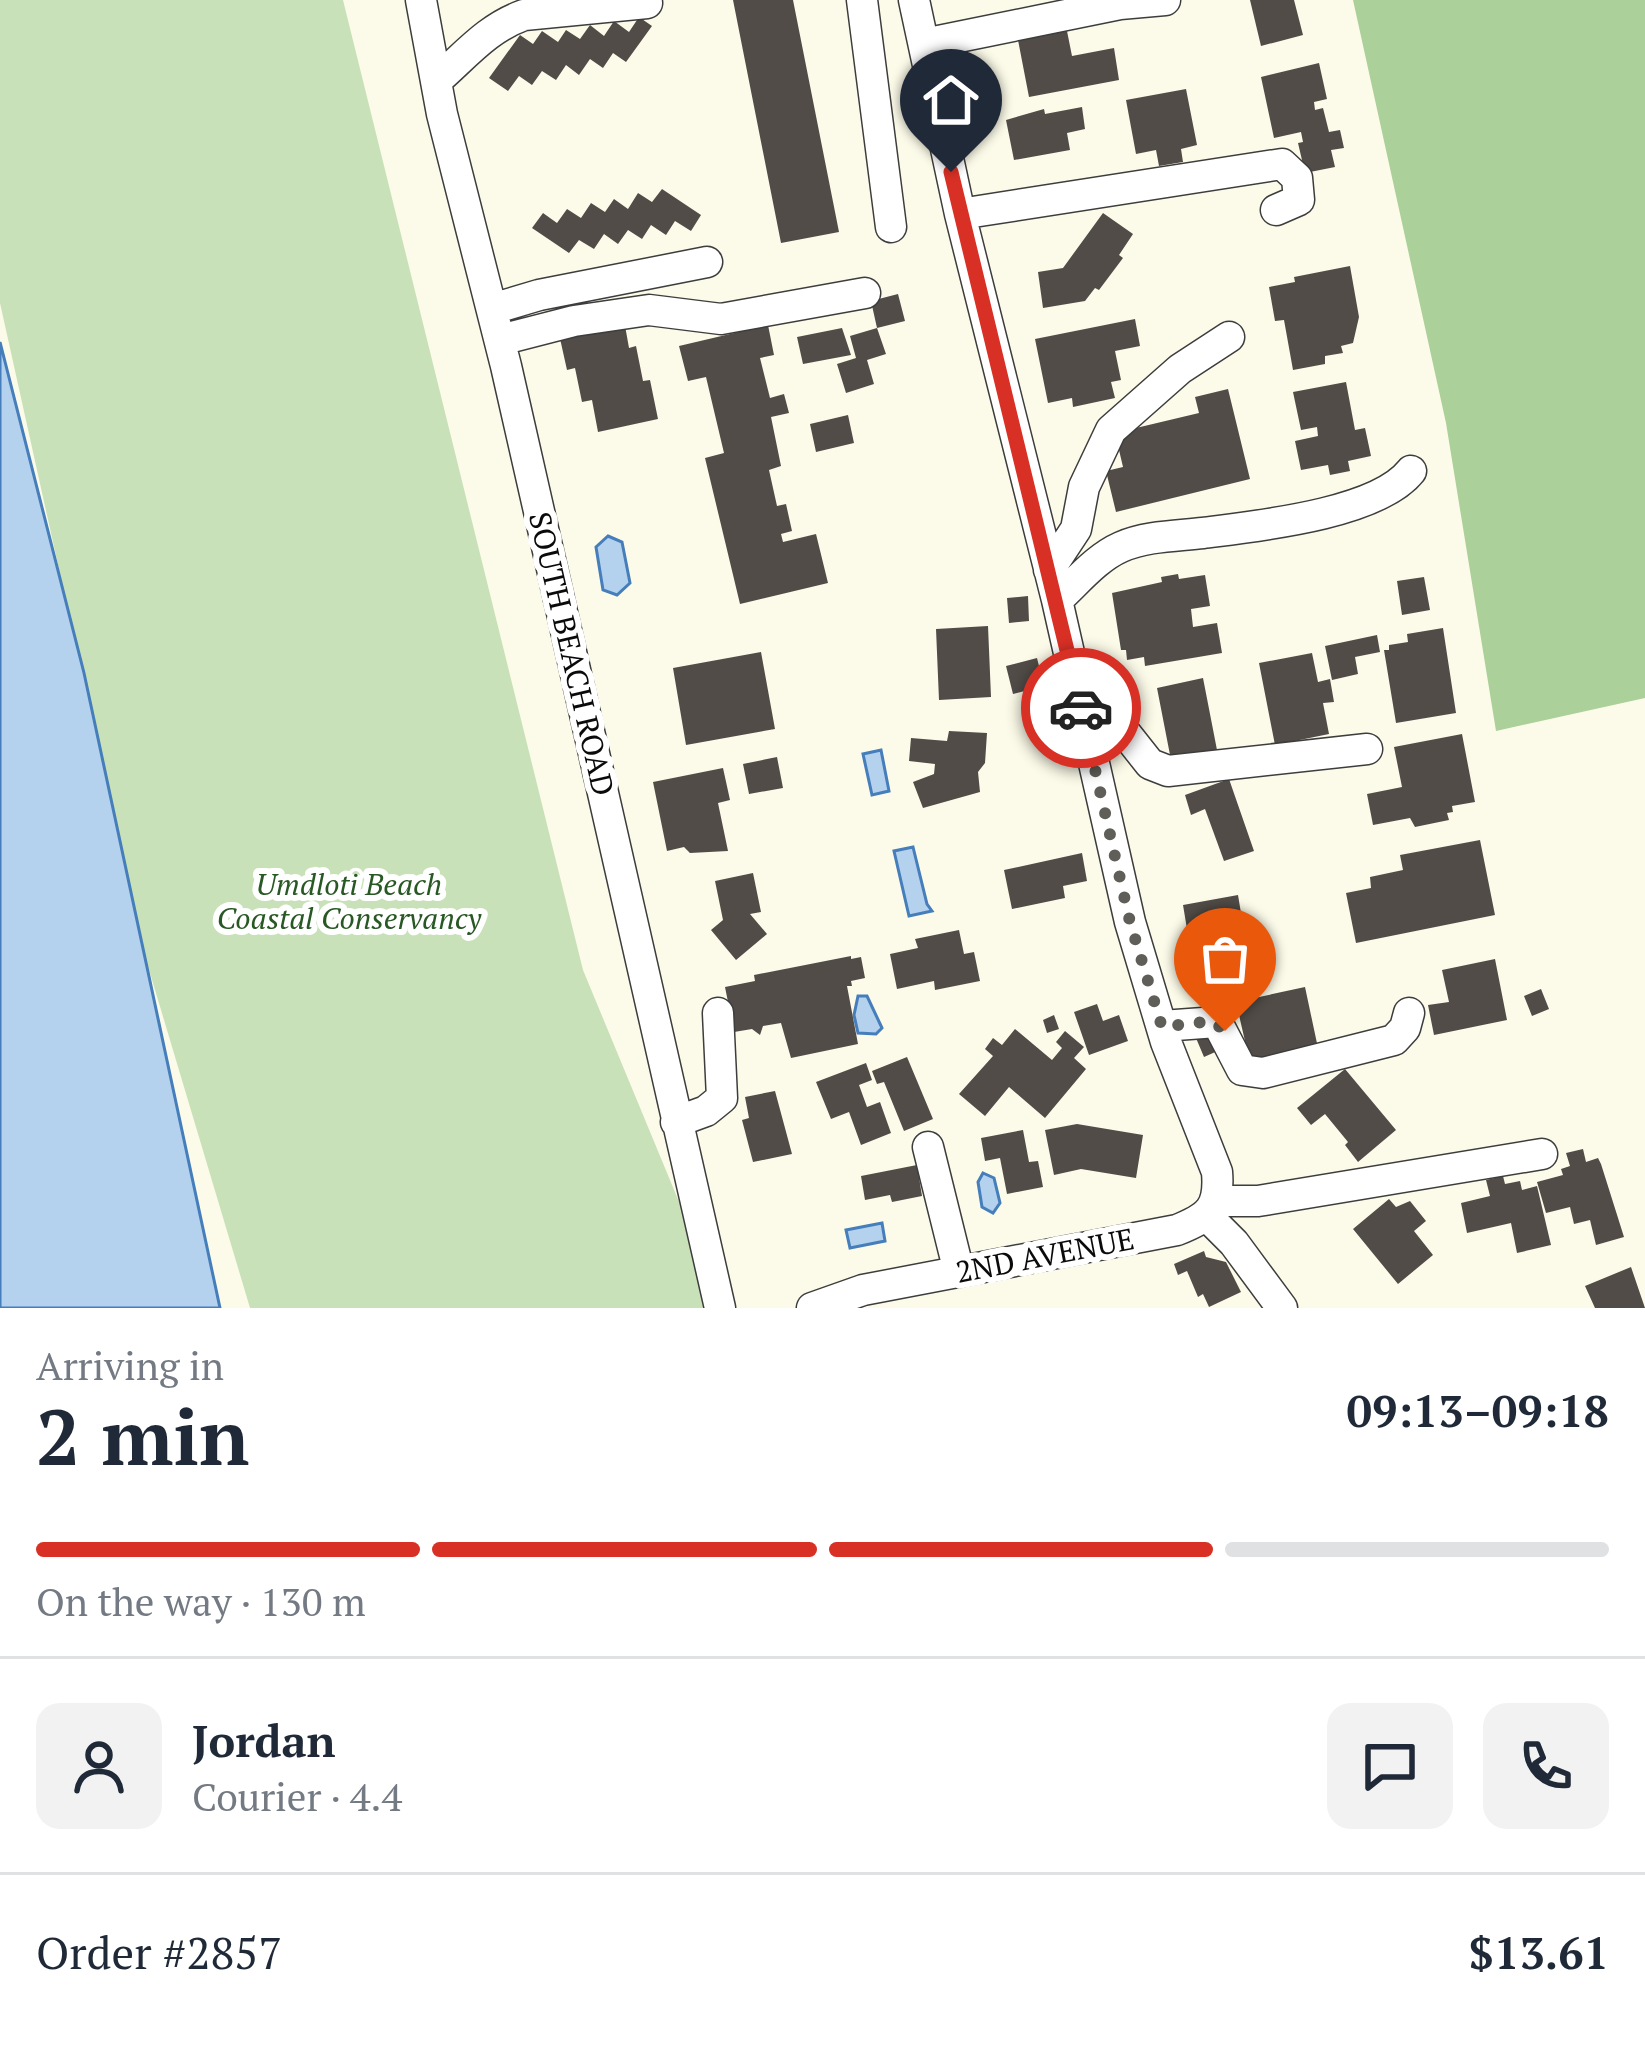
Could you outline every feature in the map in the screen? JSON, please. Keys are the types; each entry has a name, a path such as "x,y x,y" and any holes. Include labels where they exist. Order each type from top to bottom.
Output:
{"street":[{"name":"SOUTH BEACH ROAD","path":"421,0 720,1308"},
{"path":"862,0 891,227"},
{"path":"914,0 960,214 1053,585 1130,922 1162,1027 1217,1172 1212,1208 1282,1308"},
{"path":"924,44 1120,4 1166,0"},
{"path":"436,81 508,20 646,3"},
{"path":"960,214 1282,164 1297,178 1299,200 1276,210"},
{"path":"491,309 707,262"},
{"path":"500,340 574,321 649,310 721,319 865,292"},
{"path":"1053,585 1076,529 1084,487 1111,430 1180,370 1229,337"},
{"path":"1053,585 1120,548 1348,506 1384,494 1411,471"},
{"path":"1078,697 1116,721 1150,764 1168,771 1367,749"},
{"path":"676,1122 706,1111 722,1098 718,1013"},
{"path":"1162,1027 1217,1022 1242,1070 1263,1073 1388,1043 1401,1034 1409,1013"},
{"path":"928,1147 959,1272"},
{"name":"2ND AVENUE","path":"812,1308 863,1290 1178,1230 1212,1208 1542,1154"}],"green space":[{"name":"Umdloti Beach Coastal Conservancy","path":"0,0 343,0 583,970 723,1308 250,1308 144,953 0,303"},
{"path":"1353,0 1645,0 1645,698 1496,731 1446,423"}],"water":[{"path":"0,342 84,673 220,1308 0,1308"},
{"path":"608,536 622,542 630,583 617,595 603,590 596,547"},
{"path":"881,750 889,791 872,795 863,754"},
{"path":"913,847 932,911 909,916 894,851"},
{"path":"858,996 867,996 882,1028 876,1034 858,1033 854,1015"},
{"path":"983,1173 994,1178 1000,1203 993,1213 982,1207 978,1182"},
{"path":"882,1223 885,1241 850,1248 846,1230"}],"building":[{"path":"733,0 793,0 839,232 781,243"},
{"path":"1250,0 1294,0 1303,35 1261,46"},
{"path":"639,17 652,26 626,62 613,53 603,68 590,59 579,75 566,65 556,80 542,71 532,85 519,76 508,91 489,78 520,35 533,44 542,31 558,42 566,30 580,39 590,25 604,36 614,21 629,32"},
{"path":"1067,31 1072,56 1114,48 1119,80 1029,97 1018,40"},
{"path":"1319,63 1327,99 1314,102 1315,110 1323,108 1329,132 1340,130 1344,148 1331,150 1335,167 1305,173 1298,143 1303,142 1301,132 1274,138 1261,77"},
{"path":"1186,89 1197,145 1181,149 1183,162 1159,166 1156,150 1136,154 1126,100"},
{"path":"1082,107 1085,129 1067,133 1070,150 1014,160 1006,120 1044,109 1045,114"},
{"path":"662,189 701,215 691,231 675,221 666,235 651,225 642,239 628,230 618,244 604,234 594,249 579,240 569,253 532,228 543,213 557,223 567,209 581,218 591,203 605,212 614,199 628,209 638,193 652,202"},
{"path":"1103,213 1133,234 1119,255 1123,258 1085,301 1043,308 1038,272 1063,268"},
{"path":"1350,266 1359,317 1353,343 1341,346 1343,353 1325,356 1325,364 1293,370 1284,320 1275,321 1269,287"},
{"path":"898,294 905,321 877,328 871,301"},
{"path":"1135,319 1140,346 1115,351 1121,380 1111,382 1115,398 1073,407 1072,398 1048,403 1035,339"},
{"path":"624,320 629,348 636,346 643,381 650,380 658,419 598,432 592,400 582,402 575,368 567,370 559,334"},
{"path":"768,325 774,355 760,358 770,398 784,394 789,413 771,417 781,466 769,470 777,506 786,504 792,531 781,534 783,542 816,534 828,583 740,604 705,458 724,453 706,377 688,381 679,346"},
{"path":"842,328 851,355 803,364 797,337"},
{"path":"877,328 886,354 867,360 874,384 846,393 837,364 856,358 850,336"},
{"path":"1346,382 1355,430 1365,428 1371,456 1348,461 1350,471 1330,475 1328,465 1301,470 1295,441 1318,436 1317,427 1301,430 1293,392"},
{"path":"1228,389 1250,479 1116,512 1106,471 1123,467 1115,433 1199,413 1195,397"},
{"path":"848,415 854,443 816,452 810,424"},
{"path":"1178,574 1179,579 1205,575 1210,606 1191,609 1193,627 1217,623 1222,653 1145,666 1144,657 1127,660 1126,650 1121,650 1112,593"},
{"path":"1424,577 1430,610 1402,615 1397,581"},
{"path":"1028,596 1029,621 1009,623 1007,598"},
{"path":"988,626 991,697 939,700 936,629"},
{"path":"1443,628 1456,713 1396,723 1384,650 1408,642 1407,634"},
{"path":"1377,635 1380,652 1355,657 1358,674 1332,680 1325,646"},
{"path":"761,652 775,729 686,745 673,668"},
{"path":"1312,653 1318,682 1330,679 1334,702 1323,703 1329,734 1275,745 1259,663"},
{"path":"1037,658 1044,686 1013,694 1006,666"},
{"path":"1203,678 1217,750 1171,760 1157,688"},
{"path":"949,731 987,733 985,763 978,772 980,792 923,808 913,782 934,774 935,764 909,761 911,738 947,741"},
{"path":"1462,734 1475,802 1452,806 1449,820 1415,827 1410,818 1373,825 1367,794 1402,787 1394,747"},
{"path":"777,757 783,788 749,794 743,764"},
{"path":"723,768 730,800 718,803 728,851 690,853 684,847 667,851 653,782"},
{"path":"1229,779 1254,851 1224,861 1205,809 1191,815 1185,795"},
{"path":"1480,840 1495,915 1356,943 1346,893 1371,888 1370,877 1403,870 1400,855"},
{"path":"1082,853 1087,881 1063,886 1065,898 1012,909 1004,870"},
{"path":"753,873 761,912 750,914 767,934 736,960 711,930 723,920 715,881"},
{"path":"1238,895 1246,943 1255,941 1260,966 1195,977 1183,905"},
{"path":"959,930 964,954 974,952 980,981 935,990 934,981 897,989 890,954 918,948 915,939"},
{"path":"861,957 865,978 847,986 858,1044 791,1058 781,1023 763,1026 760,1035 752,1029 734,1032 725,987 755,981 754,975"},
{"path":"1495,959 1507,1020 1434,1035 1428,1005 1449,1002 1442,970"},
{"path":"1305,987 1318,1048 1250,1063 1236,1002"},
{"path":"1541,989 1549,1009 1532,1016 1524,996"},
{"path":"1097,1004 1103,1021 1119,1015 1128,1041 1089,1055 1074,1012"},
{"path":"1054,1015 1059,1029 1047,1033 1043,1020"},
{"path":"1211,1023 1222,1049 1204,1057 1193,1031"},
{"path":"1015,1029 1052,1060 1062,1048 1056,1042 1065,1031 1084,1047 1074,1058 1086,1069 1045,1118 1009,1087 985,1116 959,1094 993,1056 985,1049 993,1038 1002,1045"},
{"path":"907,1057 933,1119 904,1131 884,1082 877,1084 872,1071"},
{"path":"866,1063 872,1080 859,1085 867,1107 880,1102 891,1133 861,1145 849,1112 831,1119 816,1082"},
{"path":"1345,1069 1396,1130 1358,1162 1325,1114 1311,1125 1297,1108"},
{"path":"775,1091 792,1154 753,1162 742,1120 749,1118 745,1097"},
{"path":"1077,1124 1143,1135 1136,1178 1081,1169 1054,1175 1045,1130"},
{"path":"1023,1130 1029,1162 1038,1161 1043,1187 1007,1194 1000,1158 985,1161 981,1138"},
{"path":"1583,1149 1586,1162 1598,1158 1601,1164 1624,1237 1596,1245 1590,1220 1574,1224 1570,1207 1546,1213 1537,1182 1563,1175 1561,1169 1570,1166 1566,1153"},
{"path":"917,1165 922,1196 892,1202 890,1195 865,1200 861,1176"},
{"path":"1503,1176 1505,1184 1520,1181 1522,1190 1537,1186 1551,1245 1517,1253 1511,1223 1467,1233 1461,1203 1490,1196 1486,1180"},
{"path":"1389,1199 1396,1207 1410,1201 1426,1221 1414,1231 1433,1255 1398,1284 1353,1229"},
{"path":"1204,1251 1206,1257 1226,1262 1241,1292 1209,1307 1203,1294 1198,1297 1187,1271 1178,1275 1174,1264"},
{"path":"1631,1267 1645,1308 1595,1308 1585,1286"}],"way so far":[{"path":"1081,708 1130,922 1162,1027 1212,1021 1225,1031"}],"route":[{"path":"951,172 1081,708"}]}
